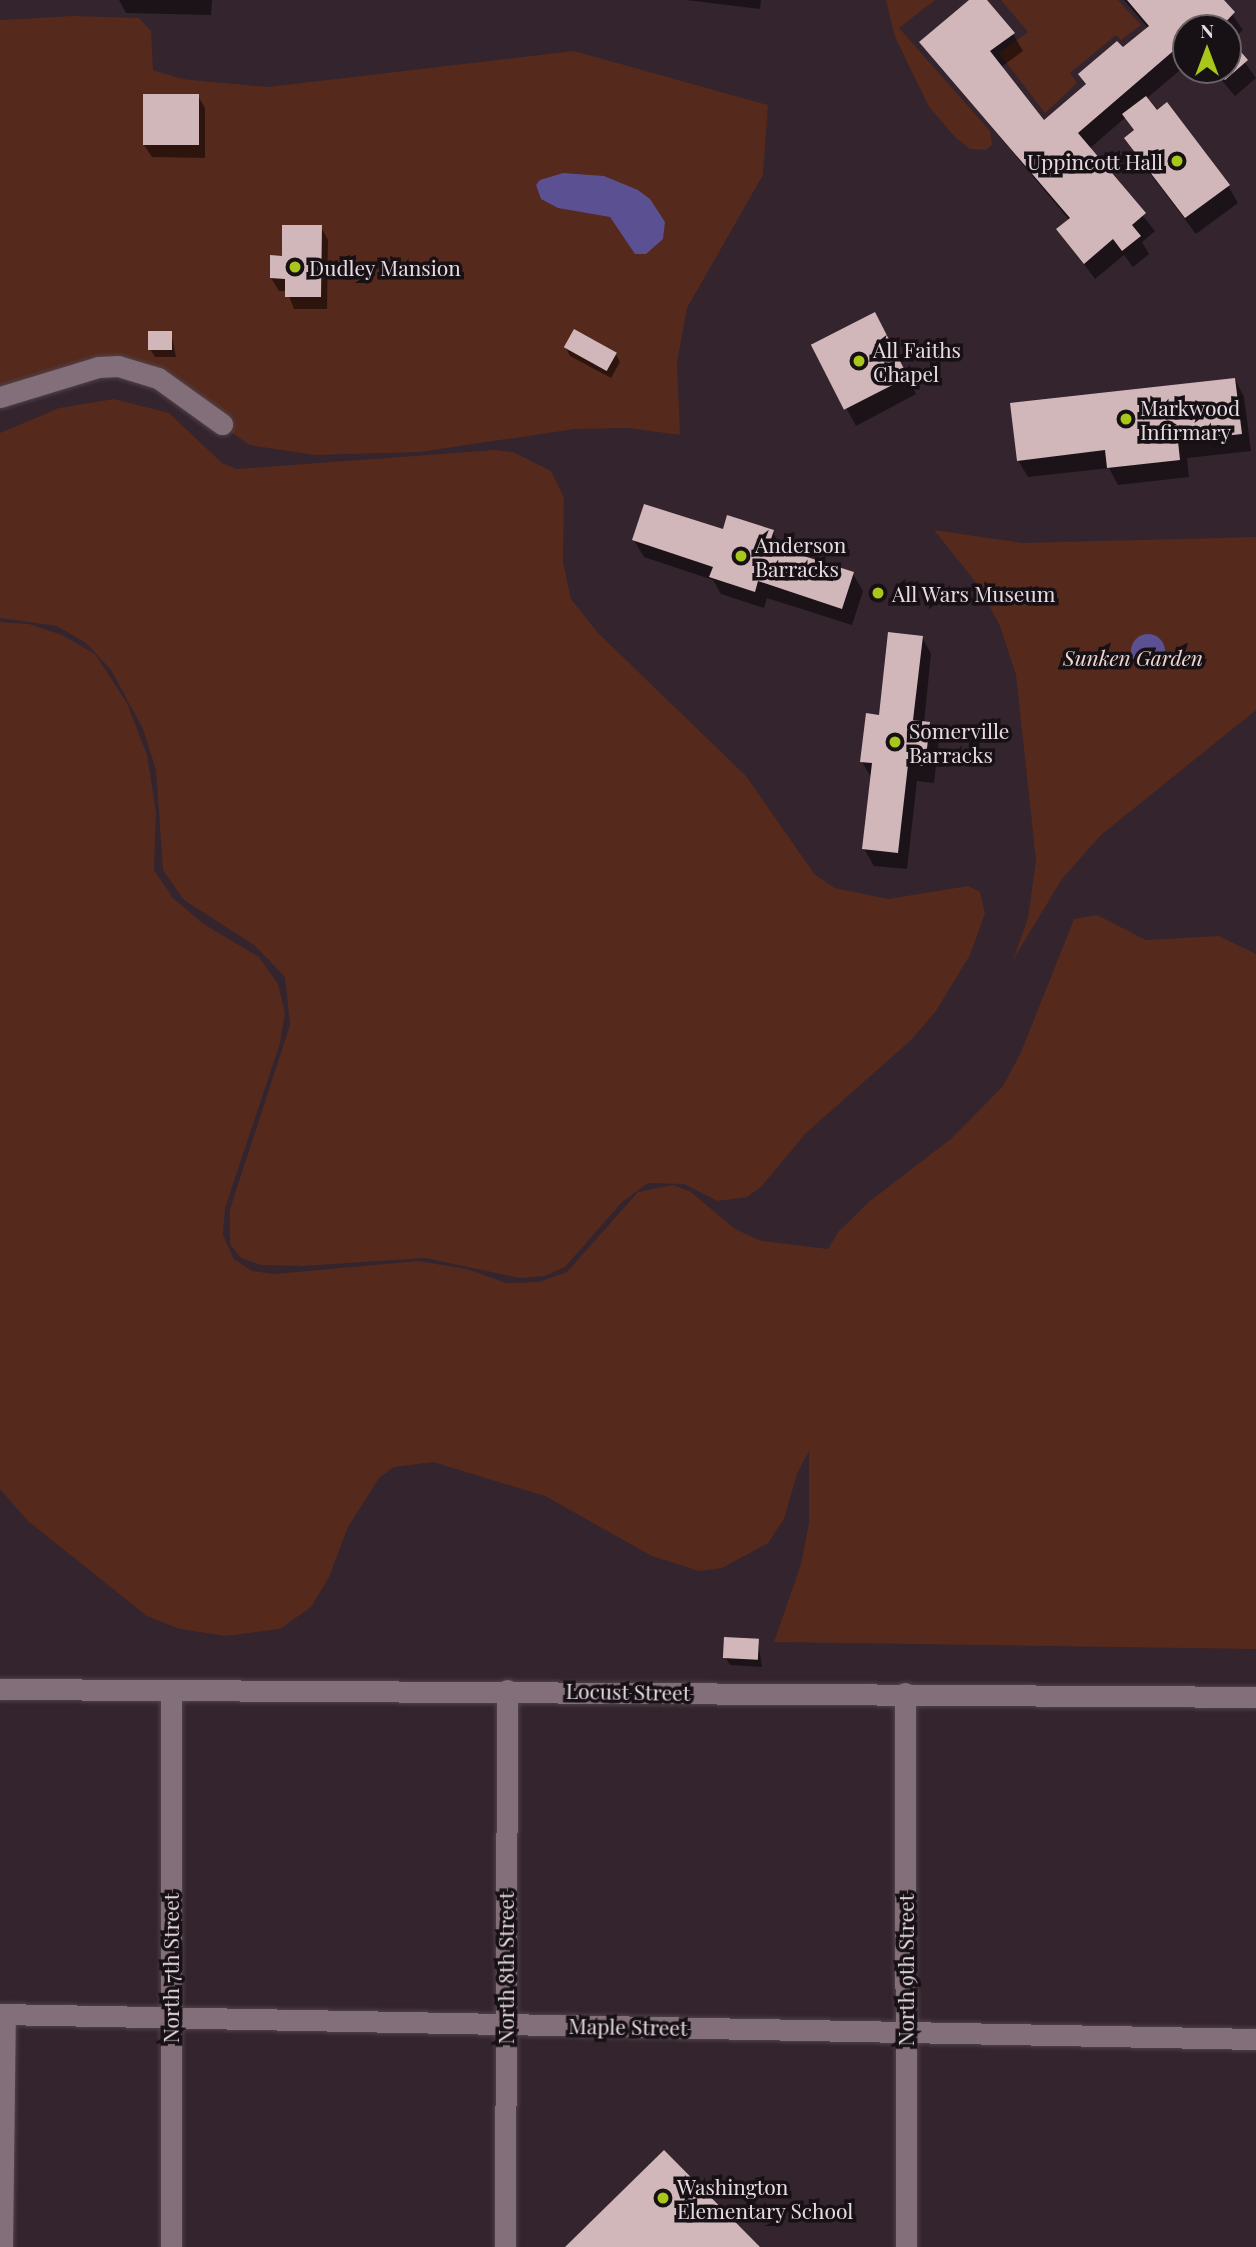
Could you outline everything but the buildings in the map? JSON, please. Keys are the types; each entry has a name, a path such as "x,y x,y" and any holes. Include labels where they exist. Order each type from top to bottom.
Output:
{"street":[{"path":"0,397 98,367 118,366 158,378 222,424"},
{"name":"Locust Street","path":"0,1689 507,1690 1256,1697"},
{"name":"North 7th Street","path":"171,1690 171,2247"},
{"name":"North 8th Street","path":"505,2247 507,1690"},
{"name":"North 9th Street","path":"905,1693 906,2247"},
{"path":"2,2014 2,2247"},
{"name":"Maple Street","path":"2,2014 1256,2039"}],"green space":[{"path":"886,0 935,0 899,28 990,131 992,145 986,150 970,149 956,138 929,107 895,37"},
{"path":"1001,0 1118,0 1141,25 1121,40 1116,35 1070,73 1077,83 1045,113 999,53 1028,32"},
{"path":"73,16 139,18 151,31 153,70 182,79 268,87 574,51 768,105 763,175 687,308 677,363 680,435 628,428 575,429 419,452 314,455 250,445 138,370 0,397 0,20"},
{"path":"114,399 169,413 222,463 237,469 495,450 513,452 551,471 564,498 563,562 571,599 598,633 746,776 815,875 835,888 888,899 968,886 980,892 985,913 970,955 936,1011 910,1041 806,1133 761,1187 747,1197 718,1201 684,1184 648,1183 622,1202 565,1267 545,1276 520,1278 425,1258 302,1266 261,1265 241,1258 230,1244 230,1209 290,1025 285,977 254,945 184,900 163,870 156,770 143,729 111,670 86,643 57,626 0,618 0,433 59,408"},
{"name":"Sunken Garden","path":"934,530 1023,543 1256,537 1256,710 1101,835 1062,879 1013,960 1028,918 1036,860 1016,675 1000,626 978,585"},
{"path":"0,622 29,624 62,635 95,654 127,703 147,755 156,812 154,870 173,898 202,923 259,957 278,984 285,1013 280,1043 225,1208 223,1235 234,1259 252,1271 275,1274 418,1261 467,1269 506,1283 539,1282 567,1272 638,1192 673,1185 691,1192 735,1229 761,1241 828,1249 838,1232 870,1201 952,1138 1003,1086 1021,1052 1074,919 1097,915 1146,940 1219,936 1256,954 1256,1649 774,1642 801,1564 809,1523 809,1451 797,1474 784,1519 768,1543 722,1568 699,1571 652,1556 545,1496 433,1462 394,1467 379,1478 348,1527 329,1577 311,1607 280,1629 226,1636 180,1629 147,1616 28,1521 0,1489"}],"shaded area":[{"path":"563,173 604,176 638,190 650,199 665,222 663,239 646,254 635,254 610,217 558,208 541,199 536,185 540,180"},
{"path":"1148,634 1160,639 1165,651 1160,663 1148,668 1136,663 1131,651 1136,639"}],"place":[{"name":"Uppincott Hall","path":"1177,161"},
{"name":"Dudley Mansion","path":"295,267"},
{"name":"All Faiths Chapel","path":"859,361"},
{"name":"Markwood Infirmary","path":"1126,419"},
{"name":"Anderson Barracks","path":"741,556"},
{"name":"All Wars Museum","path":"878,593"},
{"name":"Somerville Barracks","path":"895,742"},
{"name":"Washington Elementary School","path":"663,2198"}]}
